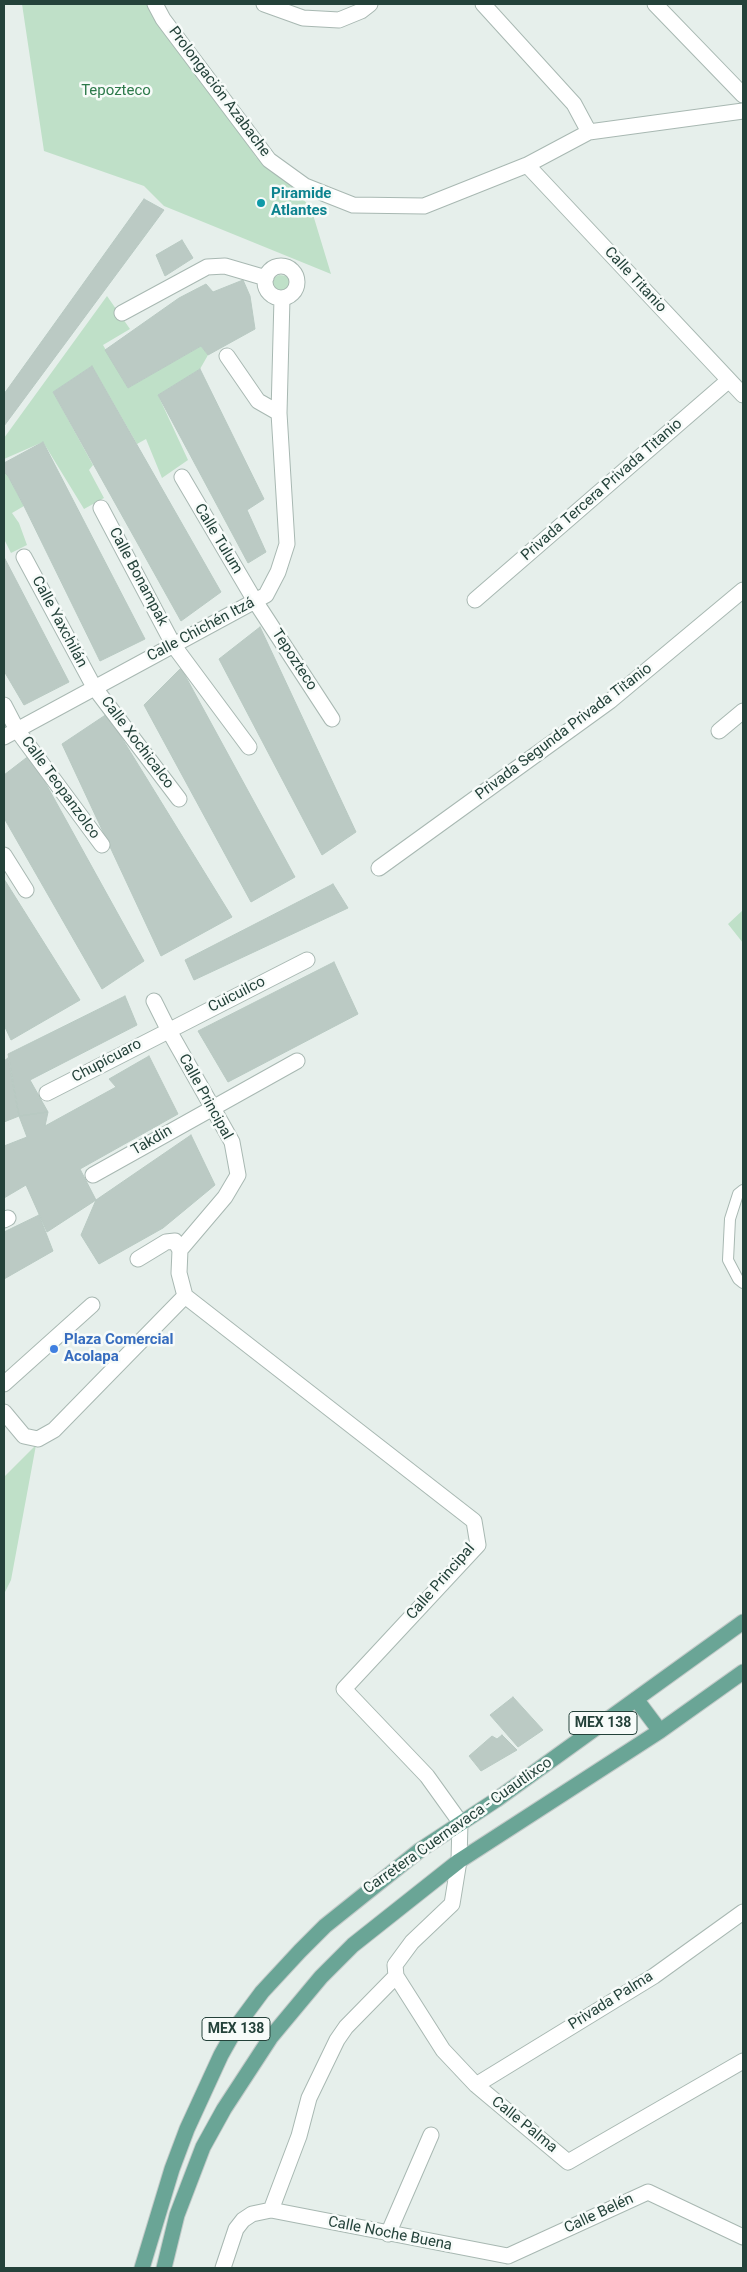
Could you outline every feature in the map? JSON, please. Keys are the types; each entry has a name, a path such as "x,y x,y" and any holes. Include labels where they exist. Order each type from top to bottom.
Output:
{"main road":[{"name":"Carretera Cuernavaca - Cuautlixco","path":"142,2268 172,2168 186,2129 221,2055 239,2023 262,1992 324,1926 413,1855 460,1822 496,1800 743,1622"},
{"name":"Carretera Cuernavaca - Cuautlixco","path":"164,2268 177,2215 203,2147 224,2109 271,2037 296,2004 352,1945 460,1860 660,1731 743,1672"},
{"path":"636,1699 660,1731"}],"street":[{"name":"Prolongación Azabache","path":"156,4 163,19 269,160 305,186 353,205 424,206 527,165 588,132 743,111"},
{"path":"264,4 303,18 338,20 361,11 370,4"},
{"path":"483,4 574,104 588,132"},
{"path":"655,4 743,95"},
{"name":"Calle Titanio","path":"527,165 743,395"},
{"path":"122,313 207,267 225,266 266,278"},
{"path":"278,266 287,267 297,280 295,289 290,296 282,298 274,297 268,292 265,285 270,270 278,266"},
{"name":"Calle Chichén Itzá","path":"4,738 94,687 174,646 266,595 278,572 287,544 279,413 282,298"},
{"path":"227,356 258,401 279,413"},
{"name":"Privada Tercera Privada Titanio","path":"475,600 729,380"},
{"name":"Calle Tulum","path":"182,477 255,601"},
{"name":"Calle Bonampak","path":"101,508 174,646 249,747"},
{"name":"Calle Yaxchilán","path":"24,557 94,687"},
{"name":"Privada Segunda Privada Titanio","path":"379,868 610,701 743,590"},
{"name":"Tepozteco","path":"255,601 332,719"},
{"name":"Calle Xochicalco","path":"94,687 179,799"},
{"name":"Calle Teopanzolco","path":"4,705 18,730 102,845"},
{"path":"719,731 743,711"},
{"path":"4,855 26,890"},
{"name":"Cuicuilco","path":"168,1029 306,960"},
{"name":"Calle Principal","path":"154,1002 232,1142 238,1175 225,1197 180,1250"},
{"name":"Chupícuaro","path":"47,1093 168,1029"},
{"name":"Takdin","path":"93,1175 297,1060"},
{"path":"5,1415 24,1436 38,1439 54,1430 185,1296 179,1273 180,1250 175,1241 166,1242 138,1260"},
{"name":"Calle Principal","path":"185,1296 474,1521 478,1545 344,1689 427,1776 460,1822"},
{"path":"4,1384 92,1305"},
{"path":"223,2268 236,2229 243,2220 252,2214 271,2210 299,2136 309,2098 336,2040 395,1970 412,1942 452,1904 460,1860 460,1822"},
{"name":"Privada Palma","path":"476,2085 654,1976 743,1912"},
{"name":"Calle Palma","path":"395,1970 443,2050 476,2085 568,2162 743,2061"},
{"path":"388,2234 431,2135"},
{"name":"Calle Belén","path":"507,2262 648,2192 743,2237"},
{"name":"Calle Noche Buena","path":"271,2210 388,2234 507,2262"}],"lane":[{"path":"743,1190 738,1194 730,1219 728,1260 738,1279 743,1283"}],"green space":[{"name":"Tepozteco","path":"22,4 155,4 256,157 277,170 311,208 331,274 164,206 144,186 44,151"},
{"path":"279,275 288,276 293,281 288,289 275,293 271,286 271,279"},
{"path":"107,296 130,329 103,345 128,388 201,346 208,355 200,369 158,395 188,460 162,478 146,439 137,444 92,366 53,392 93,465 89,470 104,498 84,509 43,442 4,459 4,438"},
{"path":"4,472 24,506 12,513 19,523 27,545 11,553 4,539"},
{"path":"743,910 743,943 728,924"},
{"path":"36,1445 11,1580 4,1594 4,1477"}],"building":[{"path":"144,199 164,210 4,426 4,394"},
{"path":"182,240 193,258 165,276 156,255"},
{"path":"243,280 250,296 255,329 208,355 201,346 128,388 105,350 179,298 206,284 213,292"},
{"path":"92,366 221,592 181,621 53,392"},
{"path":"200,369 264,499 247,510 266,552 248,563 158,395"},
{"path":"43,442 145,639 100,661 24,506 4,472 4,463"},
{"path":"4,557 69,682 24,705 4,671"},
{"path":"260,627 356,832 322,855 219,659"},
{"path":"181,668 295,877 251,902 144,705"},
{"path":"107,714 232,917 161,956 62,744"},
{"path":"30,755 144,961 102,989 4,818 4,775"},
{"path":"4,879 80,1000 11,1040 4,1025"},
{"path":"333,884 348,908 194,980 185,960"},
{"path":"334,962 358,1014 228,1082 198,1031"},
{"path":"125,996 137,1025 30,1080 48,1112 19,1116 8,1054"},
{"path":"149,1056 178,1114 80,1169 96,1200 47,1232 26,1185 4,1198 4,1146 27,1137 19,1116 48,1112 45,1126 116,1087 109,1079"},
{"path":"8,1058 19,1116 4,1122 4,1061"},
{"path":"191,1135 215,1185 163,1228 99,1264 81,1235 96,1200"},
{"path":"39,1215 53,1251 4,1279 4,1232"},
{"path":"513,1697 543,1730 518,1747 490,1715"},
{"path":"502,1735 517,1750 481,1771 469,1756 492,1736 497,1739"}],"place":[{"name":"Piramide Atlantes","path":"261,203"},
{"name":"Plaza Comercial Acolapa","path":"54,1349"}]}
